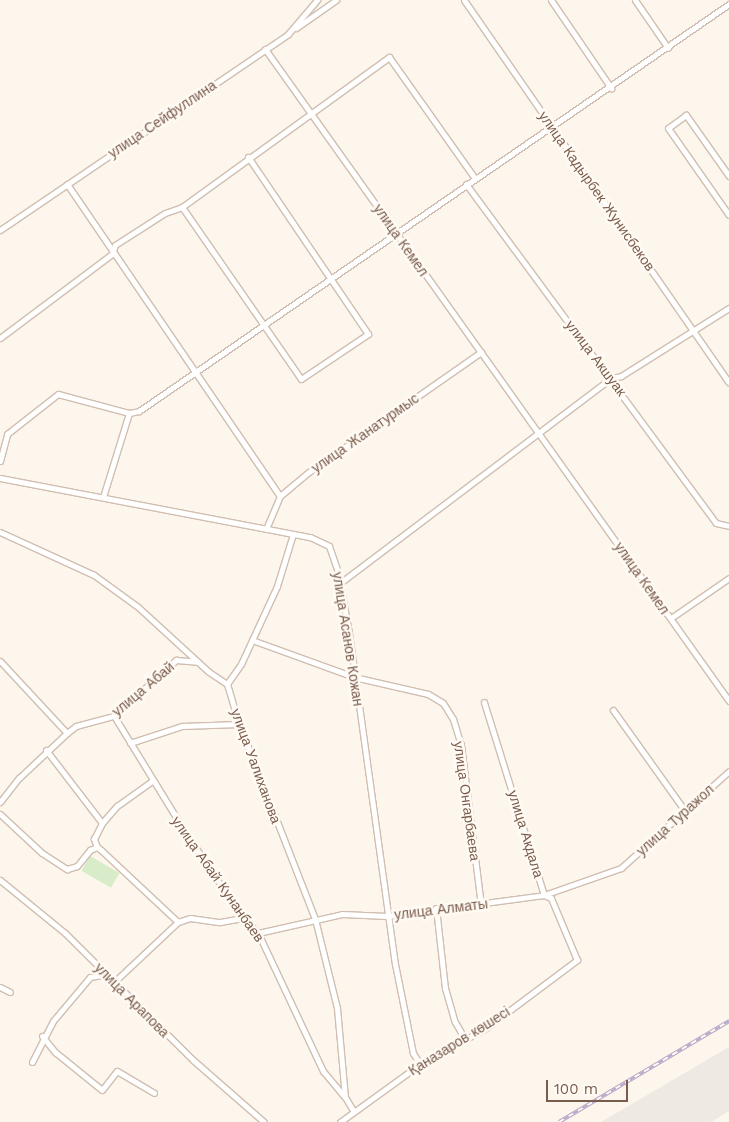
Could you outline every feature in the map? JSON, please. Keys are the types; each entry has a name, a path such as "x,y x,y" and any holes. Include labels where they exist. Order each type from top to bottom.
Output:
{"street":[{"name":"улица Сейфуллина","path":"0,230 288,34 317,0"},
{"path":"288,34 336,0"},
{"name":"улица Кадырбек Жунисбеков","path":"464,0 729,382"},
{"path":"551,0 611,88"},
{"path":"635,0 668,48"},
{"path":"0,461 7,434 58,394 129,413 139,411 474,177 551,125 611,88 729,4"},
{"name":"улица Кемел","path":"265,49 729,700"},
{"path":"0,338 112,254 115,245 165,213 182,207 248,157 389,57 474,177"},
{"path":"729,176 686,115 668,128 729,215"},
{"path":"182,207 301,379 368,334 248,157"},
{"path":"67,184 112,254 280,496"},
{"name":"улица Акшуак","path":"466,184 611,378 716,523 729,526"},
{"path":"340,583 537,430 611,378 621,376 729,308"},
{"name":"улица Жанатурмыс","path":"266,529 280,496 309,472 481,352"},
{"path":"103,497 129,413"},
{"name":"улица Асанов Кожан","path":"0,478 310,537 329,546 340,583 387,916 414,1053 420,1064"},
{"path":"0,532 94,575 138,606 198,662 227,684 236,674 277,586 293,534"},
{"path":"671,618 729,578"},
{"name":"улица Онгарбаева","path":"252,640 354,677 428,694 443,703 453,719 461,745 482,904"},
{"name":"улица Абай","path":"0,802 46,750 66,733 83,724 114,716 165,667 176,660 198,662"},
{"path":"0,661 66,733"},
{"name":"улица Уалиханова","path":"227,684 239,724 315,919 337,1008 345,1097 354,1112"},
{"name":"улица Акдала","path":"484,702 544,895 551,898 577,960"},
{"path":"613,710 685,811"},
{"name":"улица Абай Кунанбаев","path":"114,716 152,781 243,918 258,933 323,1071 345,1097"},
{"path":"130,743 182,726 239,724"},
{"path":"46,750 102,823"},
{"name":"улица Туражол","path":"621,868 729,770"},
{"path":"152,781 116,806 102,823 94,839 97,847 178,922"},
{"path":"0,814 42,853 67,869 77,866 97,847"},
{"name":"улица Алматы","path":"258,933 342,914 387,916 544,895 621,868"},
{"name":"улица Арапова","path":"0,880 65,932 192,1060 263,1122"},
{"path":"436,908 445,988 455,1022 465,1038"},
{"path":"32,1062 42,1036 90,977 102,975 114,982 178,922 190,918 220,922 243,918"},
{"name":"Қаназаров көшесі","path":"340,1122 420,1064 486,1028 577,960"},
{"path":"0,987 10,992"},
{"path":"42,1036 55,1052 102,1090 117,1071 154,1093"}],"shaded area":[{"path":"729,1047 729,1111 711,1122 601,1122"}],"green space":[{"path":"90,856 119,873 111,888 82,871"}],"railway":[{"path":"559,1122 729,1021"}]}
